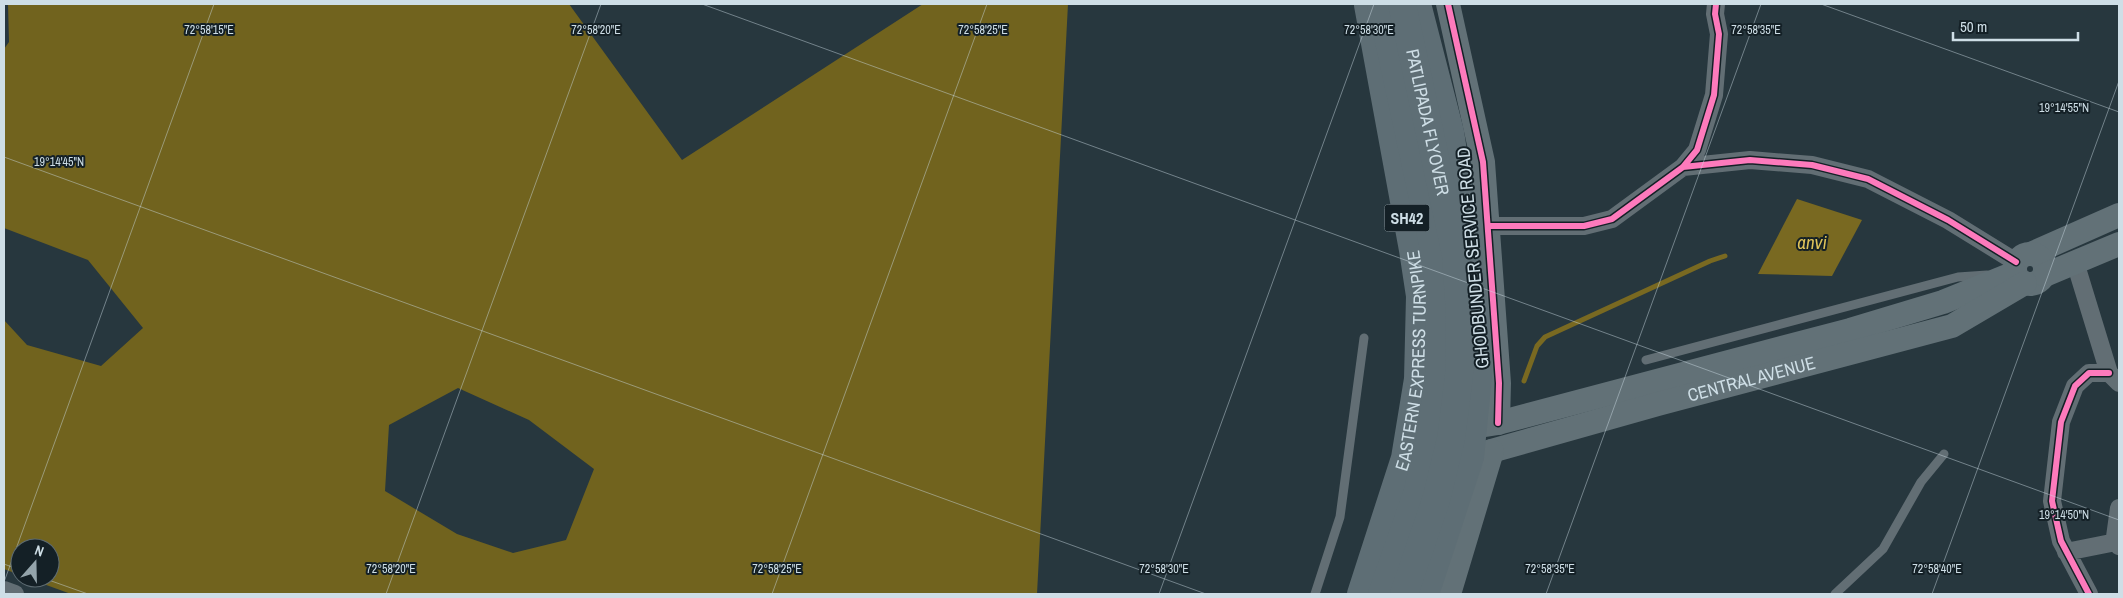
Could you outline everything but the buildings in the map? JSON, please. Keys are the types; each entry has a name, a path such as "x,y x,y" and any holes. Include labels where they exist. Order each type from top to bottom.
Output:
{"main road":[{"name":"EASTERN EXPRESS TURNPIKE","path":"1361,594 1407,447 1418,379 1420,296 1368,4"},
{"name":"PATLIPADA FLYOVER","path":"1381,4 1436,258 1440,316 1439,375 1431,436 1417,494 1382,594"},
{"name":"PATLIPADA FLYOVER","path":"1402,4 1456,255 1460,315 1459,376 1451,439 1436,500 1404,594"},
{"path":"1417,4 1450,132 1466,236 1475,317 1478,376 1486,426 1449,594"},
{"name":"GHODBUNDER SERVICE ROAD","path":"1448,4 1483,162 1500,383 1486,426"},
{"name":"CENTRAL AVENUE","path":"1407,447 1481,454 1658,404 1952,326 2027,269 2119,215"},
{"name":"CENTRAL AVENUE","path":"1407,447 1850,330 1943,302 2027,269 2075,262 2119,244"},
{"path":"1425,594 1481,454"}],"street":[{"path":"1488,226 1584,226 1612,218 1683,167 1697,150 1714,94 1719,34 1715,14 1716,4"},
{"path":"1683,167 1750,160 1812,165 1868,179 1948,220 2027,269"},
{"path":"2075,262 2114,378 2089,373 2075,386 2061,422 2052,502 2061,541 2089,594"},
{"path":"2066,552 2117,544 2119,508"},
{"path":"4,590 15,594"}],"lane":[{"path":"1646,360 1958,278 2027,269"},
{"path":"1315,594 1340,517 1364,338"},
{"path":"1835,594 1884,549 1921,482 1944,454"}],"shaded area":[{"path":"8,4 569,4 682,160 923,4 1068,4 1037,594 71,594 54,588 60,588 60,538 10,538 10,571 4,569 4,320 27,345 101,366 143,328 88,260 4,228 4,49 9,42","holes":["458,388 529,420 594,469 566,540 513,553 457,534 385,491 389,425"]}],"water":[{"name":"anvi","path":"1797,199 1862,220 1832,276 1758,274"}],"waterway":[{"path":"1524,381 1537,346 1545,337 1710,261 1725,256"}],"cycle path":[{"path":"1448,4 1483,162 1499,383 1498,423"},
{"path":"1488,226 1584,226 1612,219 1683,167 1697,150 1714,95 1719,34 1715,14 1716,4"},
{"path":"1683,167 1750,160 1812,165 1868,179 1948,220 2016,262"},
{"path":"2089,594 2061,541 2052,501 2061,422 2075,386 2089,373 2109,373"}]}
